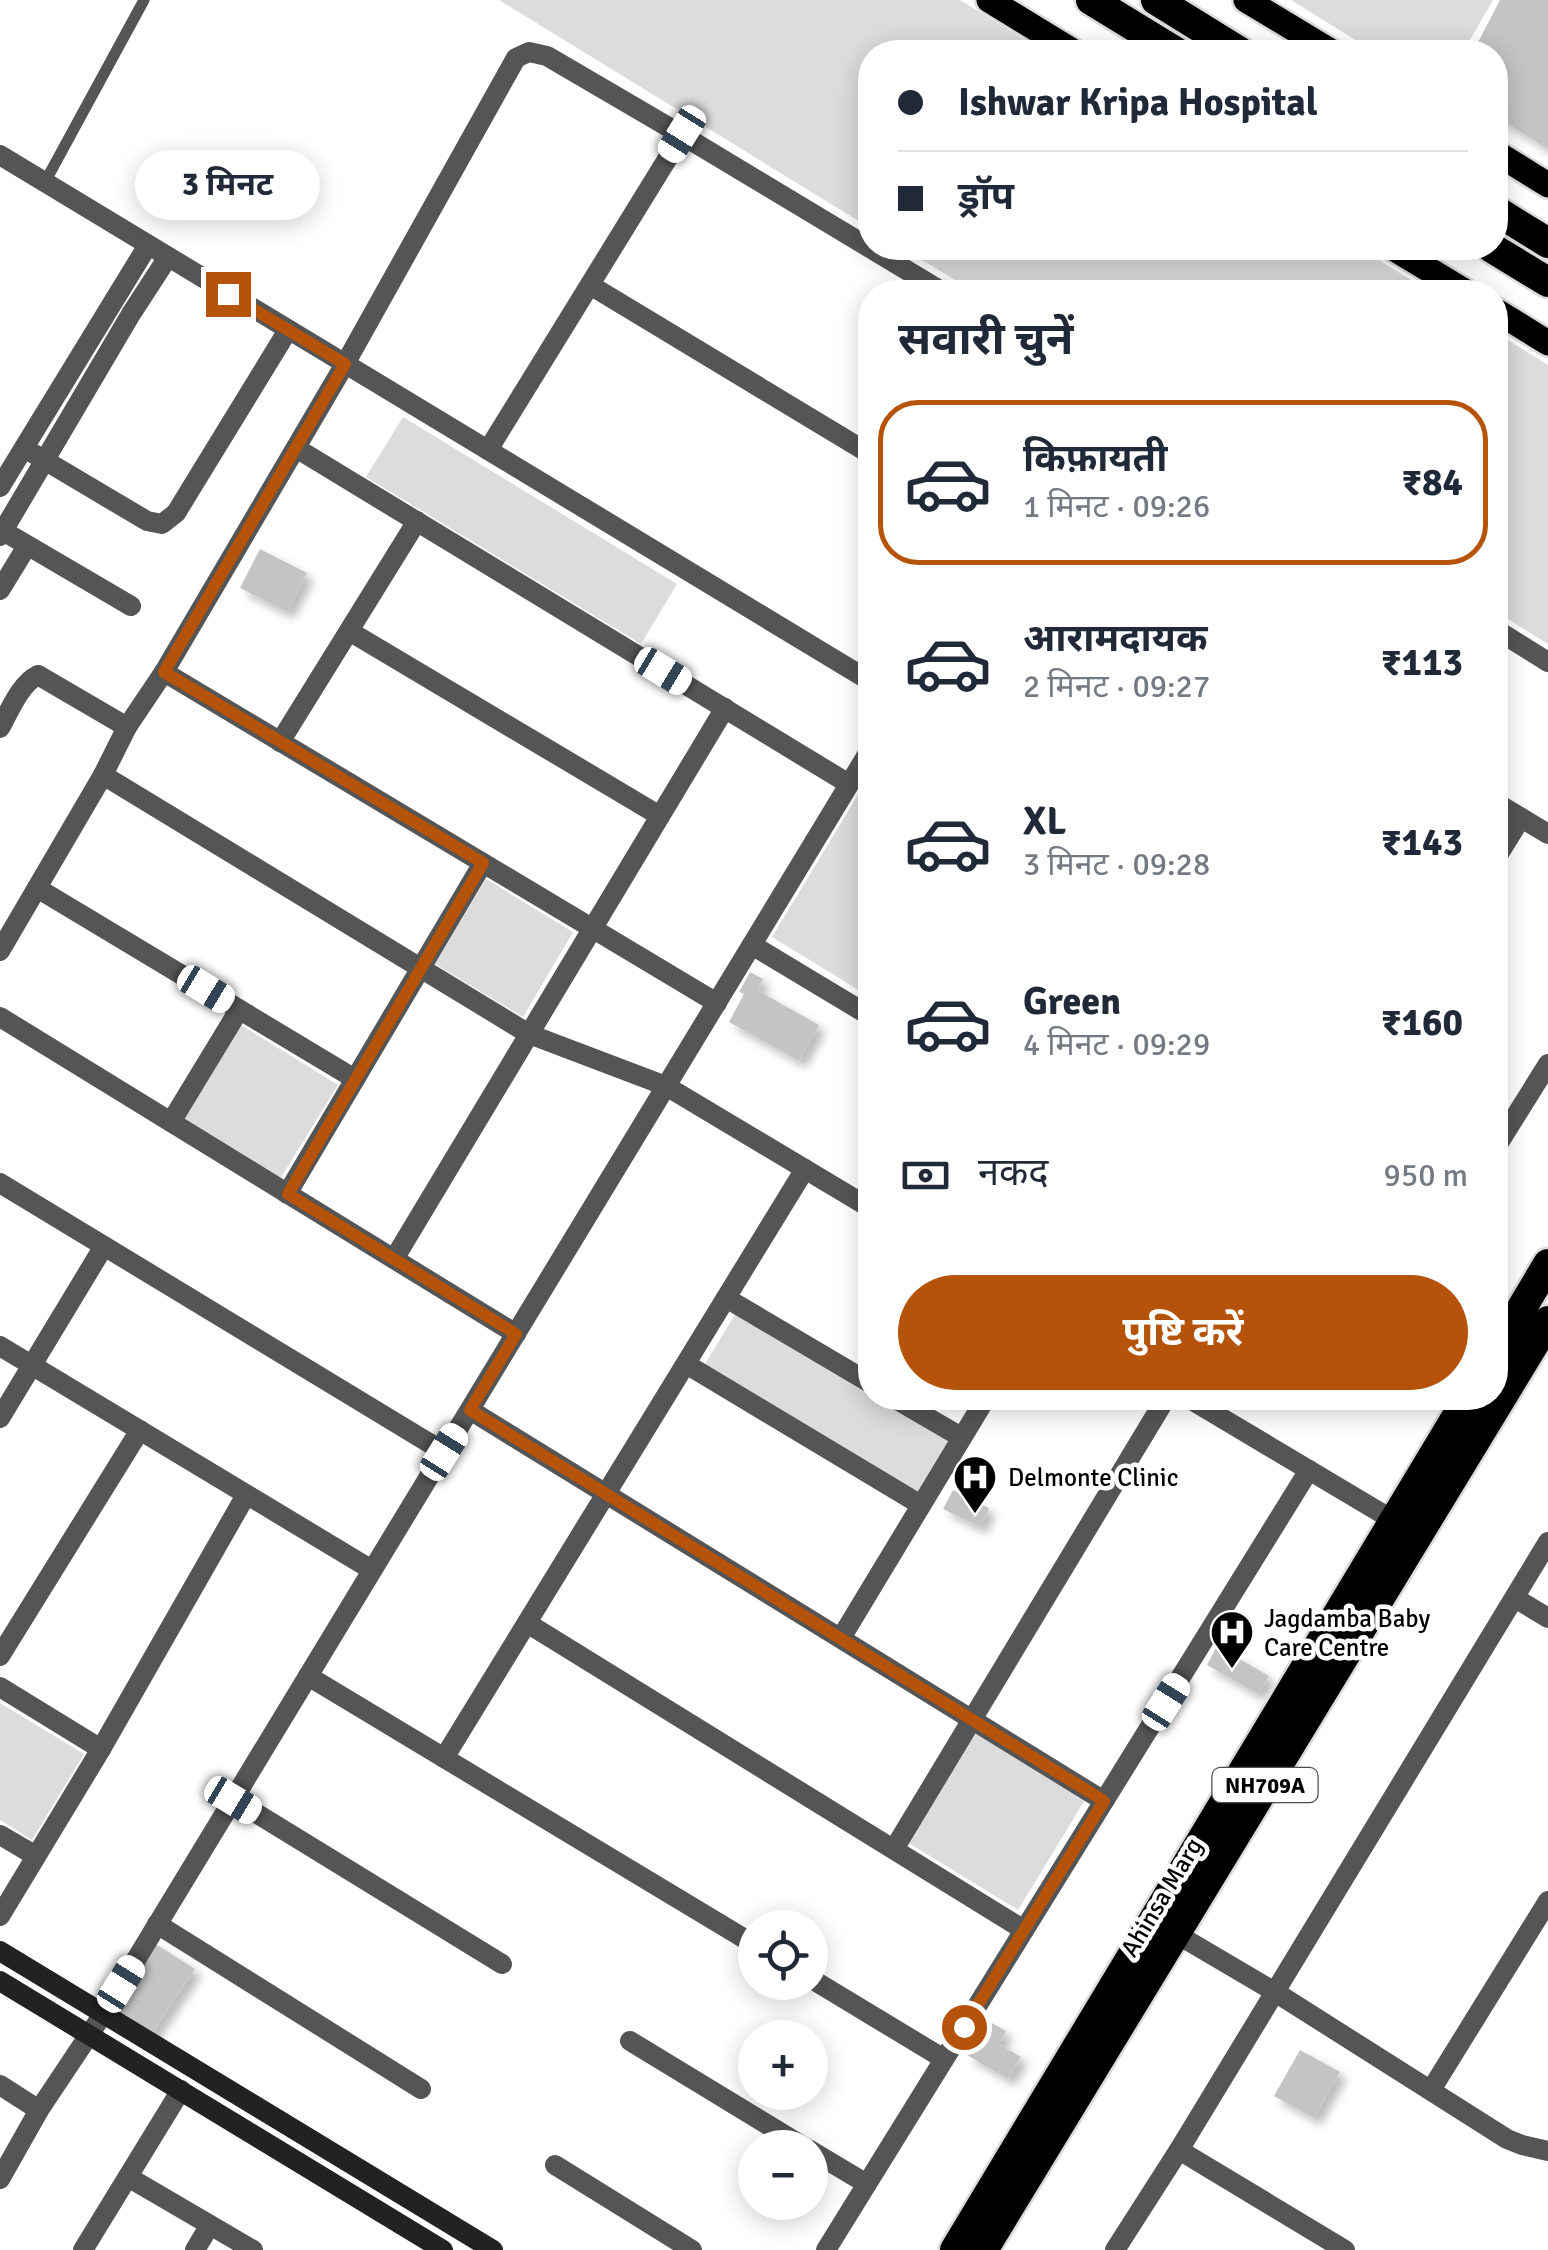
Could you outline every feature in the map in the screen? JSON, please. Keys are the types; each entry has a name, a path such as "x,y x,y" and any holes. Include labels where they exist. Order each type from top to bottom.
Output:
{"highway":[{"path":"1092,0 1157,40"},
{"path":"1156,0 1221,40"},
{"path":"1508,218 1548,243"},
{"path":"1508,258 1548,282"},
{"path":"1508,1331 1548,1264"},
{"name":"Ahinsa Marg","path":"1508,1381 1548,1320"},
{"name":"Ahinsa Marg","path":"1406,1528 1462,1410"},
{"name":"Ahinsa Marg","path":"955,2250 1164,1926 1406,1528 1488,1410"},
{"name":"Ahinsa Marg","path":"984,2250 1164,1926"}],"main road":[{"path":"989,0 1054,40"},
{"path":"1246,0 1312,40"},
{"path":"1508,160 1548,184"},
{"path":"1413,260 1446,280"},
{"path":"1508,318 1548,342"}],"street":[{"path":"0,950 127,727 164,672 345,364 516,58 529,52 548,56 858,241"},
{"path":"488,450 682,134"},
{"path":"0,155 858,673"},
{"path":"0,487 148,245"},
{"path":"131,606 1,533 168,257"},
{"path":"890,260 923,280"},
{"path":"590,285 858,447"},
{"path":"24,448 147,522 162,524 176,513 288,330"},
{"path":"0,2180 39,2110 103,2014 752,945 858,781 725,708 296,448"},
{"path":"280,742 417,521"},
{"path":"0,590 28,546"},
{"path":"349,630 660,816"},
{"path":"1508,637 1548,662"},
{"path":"164,672 717,1003"},
{"path":"0,728 25,686 38,676 127,727"},
{"path":"394,1259 725,708"},
{"path":"103,775 529,1034 666,1086 858,1201"},
{"path":"1508,810 1548,834"},
{"path":"1508,838 1520,818"},
{"path":"288,1194 483,863"},
{"path":"37,888 356,1079"},
{"path":"752,945 858,1009"},
{"path":"172,1122 240,1010"},
{"path":"0,1017 516,1334"},
{"path":"1508,1128 1548,1064"},
{"path":"444,1758 805,1170"},
{"path":"0,1184 444,1452"},
{"path":"0,1418 104,1246"},
{"path":"726,1298 858,1376"},
{"path":"0,1346 372,1570"},
{"path":"686,1364 921,1504"},
{"path":"470,1410 1104,1801"},
{"path":"914,1410 962,1438"},
{"path":"841,1638 979,1410"},
{"path":"894,1849 1159,1410"},
{"path":"1208,1410 1406,1528"},
{"path":"0,1656 140,1430"},
{"path":"826,2250 1310,1470"},
{"path":"0,1916 102,1748 246,1495"},
{"path":"1115,2250 1548,1542"},
{"path":"1515,1598 1548,1618"},
{"path":"526,1623 1024,1930"},
{"path":"308,1676 738,1935"},
{"path":"0,1688 102,1748"},
{"path":"233,1800 502,1964"},
{"path":"0,1835 36,1856"},
{"path":"1431,2090 1548,1901"},
{"path":"158,1924 421,2090"},
{"path":"1164,1926 1507,2139 1548,2150"},
{"path":"0,1952 493,2250"},
{"path":"0,1981 443,2250"},
{"path":"828,1989 944,2059"},
{"path":"630,2041 777,2130"},
{"path":"0,2085 39,2110"},
{"path":"83,2250 181,2090"},
{"path":"1179,2150 1345,2250"},
{"path":"828,2161 867,2184"},
{"path":"554,2165 692,2250"},
{"path":"128,2178 253,2250"},
{"path":"195,2250 210,2225"}],"lane":[{"path":"45,182 144,0"}],"shaded area":[{"path":"499,0 960,0 1025,40 858,40 858,221"},
{"path":"1291,0 1493,0 1470,40 1356,40"},
{"path":"922,260 1379,260 1411,280 955,280"},
{"path":"1508,340 1548,365 1548,644 1508,619"},
{"path":"403,417 677,584 641,644 366,477"},
{"path":"858,795 858,990 772,937"},
{"path":"486,879 573,932 523,1017 435,964"},
{"path":"241,1025 338,1085 280,1179 183,1119"},
{"path":"736,1313 858,1386 858,1410 897,1410 950,1442 919,1493 705,1364"},
{"path":"0,1703 84,1754 32,1840 0,1820"},
{"path":"974,1732 1085,1800 1018,1910 907,1842"}],"building":[{"path":"1500,0 1548,0 1548,149 1508,124 1508,40 1479,40"},
{"path":"260,549 307,573 287,612 240,588"},
{"path":"750,972 763,979 757,990 819,1025 799,1061 729,1022"},
{"path":"953,1490 989,1508 980,1527 943,1509"},
{"path":"1217,1646 1269,1676 1258,1694 1207,1665"},
{"path":"151,1941 195,1969 149,2038 109,2012"},
{"path":"990,2022 1006,2031 999,2044 1021,2057 1008,2079 967,2055"},
{"path":"1300,2050 1340,2072 1314,2118 1274,2096"}],"place":[{"name":"Delmonte Clinic","path":"975,1515"},
{"name":"Jagdamba Baby Care Centre","path":"1232,1670"}],"route":[{"path":"228,294 345,364 164,672 483,863 288,1194 516,1334 470,1410 1104,1801 964,2027"}]}
